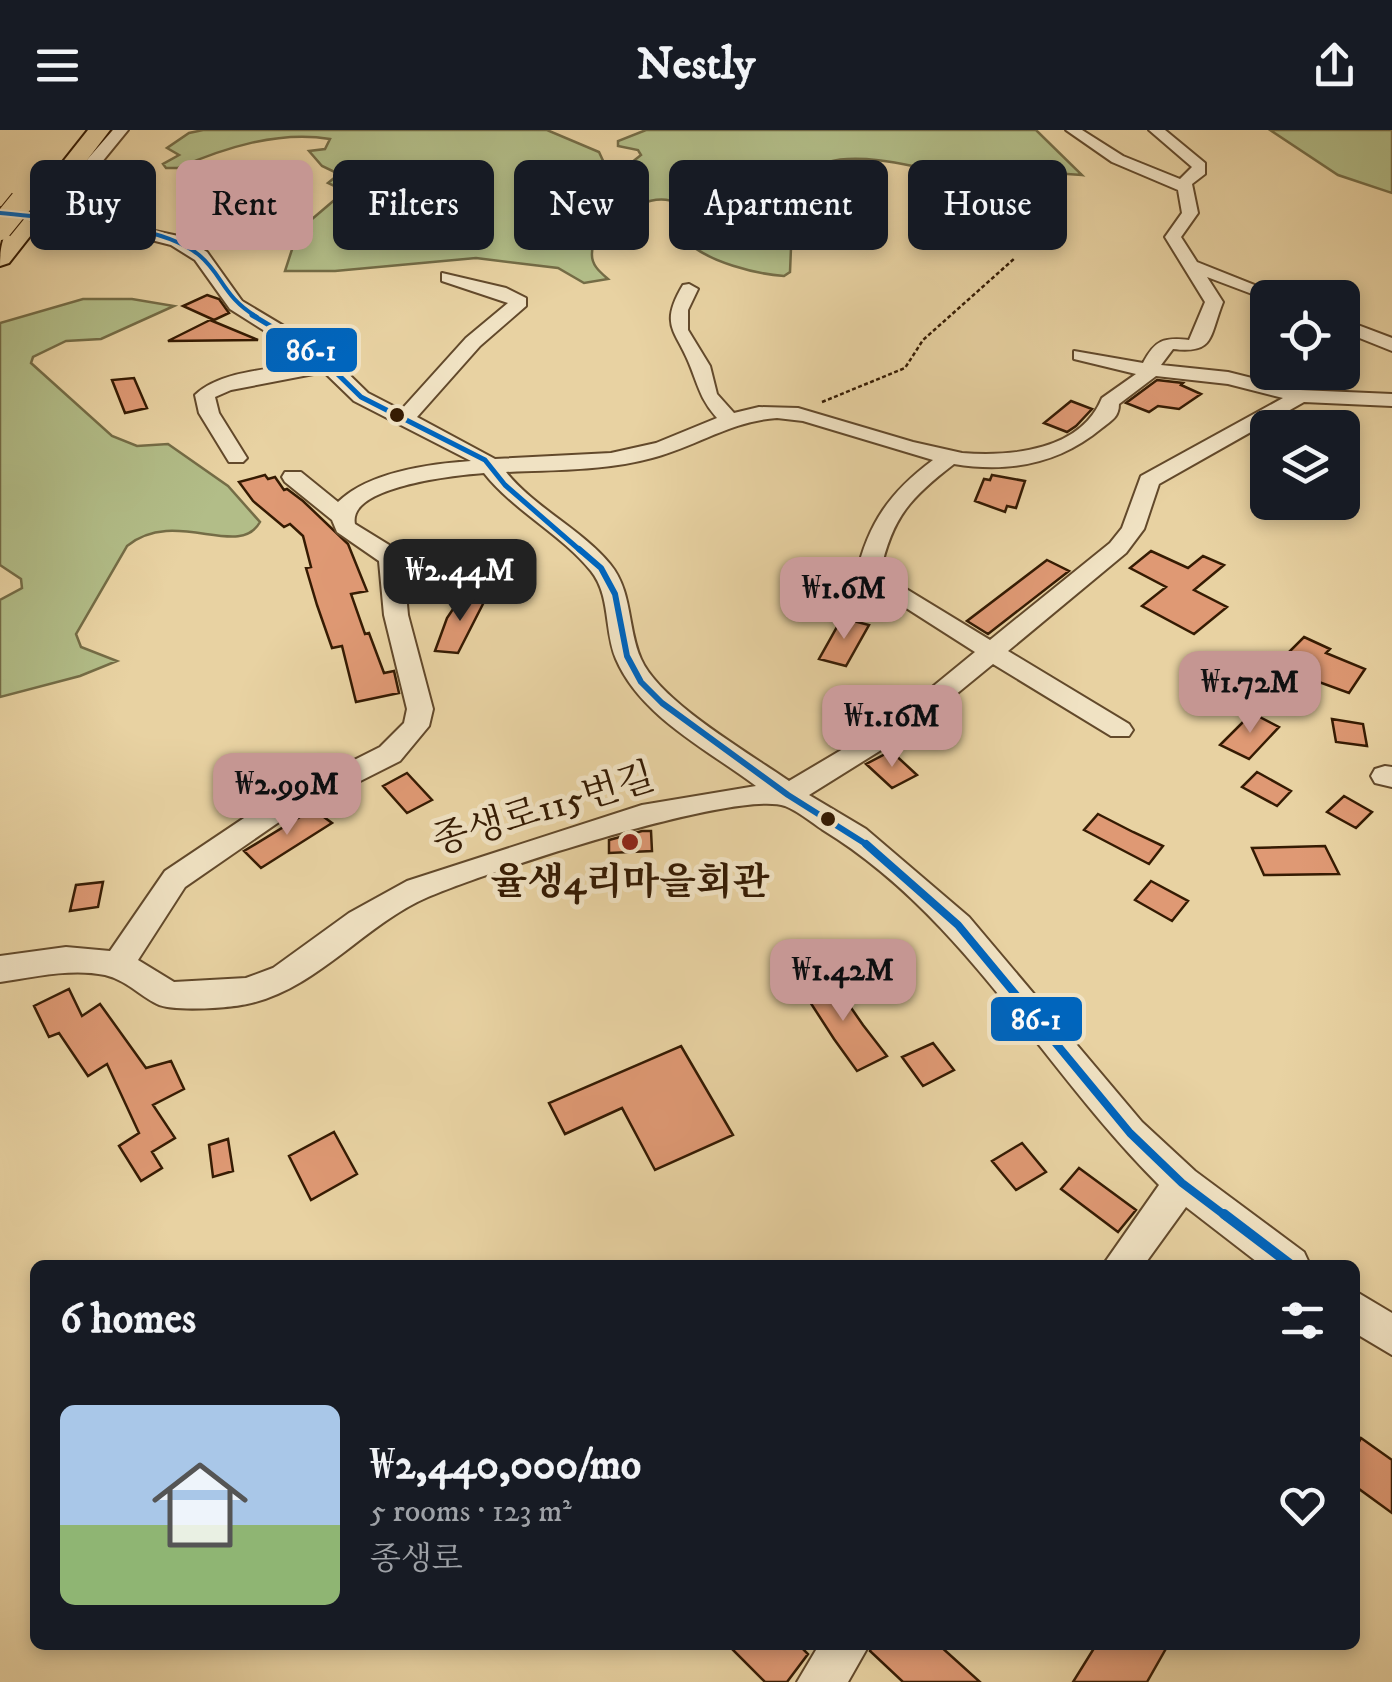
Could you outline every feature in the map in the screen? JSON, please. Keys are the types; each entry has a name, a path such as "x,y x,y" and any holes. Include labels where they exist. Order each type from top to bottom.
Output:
{"highway":[{"path":"0,258 15,217 76,130"},
{"path":"15,217 99,130"}],"street":[{"path":"95,160 121,130"},
{"path":"1072,130 1108,150 1116,159 1144,165 1184,187 1190,213 1174,236 1184,260 1250,287"},
{"path":"1156,130 1200,166 1184,187"},
{"path":"156,235 190,248 210,266 236,306 294,338 361,397 440,434 488,464 505,485 602,568 615,594 627,656 642,682 662,703 788,795 856,836 958,925 1130,1133 1182,1183 1284,1260"},
{"path":"342,518 348,503 384,486 488,464 630,457 662,448 728,419 779,412 952,456 1010,459 1042,455 1066,445 1108,413 1109,402 1137,385 1160,348 1170,343 1196,346 1214,302 1194,266"},
{"path":"404,418 473,342 520,302 448,277"},
{"path":"689,290 679,310 679,330 700,366 708,396 728,419"},
{"path":"1360,332 1392,345"},
{"path":"1081,354 1147,372 1228,378 1300,396 1392,400"},
{"path":"236,458 204,403 205,394 211,389 328,364"},
{"path":"788,795 901,726 1118,548 1132,530 1149,481 1300,396"},
{"path":"952,456 889,509 874,545 868,576 1120,730"},
{"path":"117,966 175,880 269,814 390,754 416,726 420,710 396,614 391,561 386,553 346,527 342,518 292,477"},
{"name":"종생로115번길","path":"0,968 66,960 133,971 169,994 247,991 284,977 388,904 444,880 642,815 741,796 788,795"},
{"path":"1126,1260 1182,1183"},
{"path":"1360,1314 1392,1336"},
{"path":"820,1682 842,1650"}],"path":[{"path":"779,412 832,398 904,368 923,340 1015,258"}],"green space":[{"path":"547,130 599,152 603,160 514,160 514,250 592,250 593,261 608,279 584,283 558,268 476,258 335,271 285,271 292,250 313,250 313,218 333,201 333,250 494,250 494,160 333,160 333,171 322,166 309,151 325,149 330,139 291,137 233,148 199,160 176,160 176,168 166,168 163,164 179,155 167,148 189,133"},
{"path":"646,130 1036,130 1067,160 908,160 908,165 867,159 669,160 669,200 651,201 649,160 635,160 641,155 638,150 618,146 618,141"},
{"path":"1270,130 1392,130 1392,193 1338,175"},
{"path":"1067,160 1082,175 1067,174"},
{"path":"699,250 791,250 790,272 784,276 760,273"},
{"path":"83,299 132,299 174,306 101,339 66,341 33,357 31,363 112,436 137,446 168,444 228,486 260,522 250,532 237,536 165,531 146,535 127,546 76,634 81,647 117,661 80,676 0,697 0,600 22,588 21,579 0,565 0,323"}],"building":[{"path":"207,295 219,299 229,313 214,320 183,306"},
{"path":"210,320 258,340 168,341"},
{"path":"134,378 147,408 125,413 112,380"},
{"path":"1157,380 1183,383 1201,394 1179,409 1158,406 1149,412 1126,403"},
{"path":"1071,401 1092,409 1076,426 1067,432 1044,423"},
{"path":"265,475 268,479 275,477 284,490 303,501 348,544 367,591 351,594 384,673 394,671 399,693 356,702 342,646 332,648 317,605 306,568 311,567 303,536 290,524 284,527 253,501 239,482"},
{"path":"992,475 1025,481 1016,508 1007,506 1005,512 975,501 984,479 990,480"},
{"path":"1151,551 1188,568 1203,556 1224,565 1194,590 1227,607 1194,634 1142,606 1166,587 1130,568"},
{"path":"1047,560 1069,571 988,634 967,621"},
{"path":"463,594 486,598 458,653 435,651 447,618"},
{"path":"842,618 869,625 846,666 819,659"},
{"path":"1304,637 1330,649 1326,653 1365,669 1349,693 1275,666"},
{"path":"1252,713 1279,727 1249,759 1220,745"},
{"path":"1332,719 1363,724 1367,746 1336,742"},
{"path":"891,751 917,775 892,788 866,764"},
{"path":"1257,772 1291,791 1277,806 1242,787"},
{"path":"407,773 432,800 407,813 383,786"},
{"path":"1344,796 1372,812 1356,828 1327,812"},
{"path":"313,809 332,823 261,868 244,851"},
{"path":"1098,814 1163,846 1149,864 1084,830"},
{"name":"율생4리마을회관","path":"651,831 652,851 609,853 609,840"},
{"path":"1325,846 1339,874 1264,875 1252,848"},
{"path":"1151,881 1188,901 1172,921 1135,900"},
{"path":"103,882 98,907 70,911 76,885"},
{"path":"829,976 887,1056 857,1071 801,988"},
{"path":"69,989 82,1016 100,1004 146,1068 171,1061 184,1089 153,1105 175,1138 152,1152 162,1168 141,1181 119,1146 139,1133 107,1064 88,1076 59,1033 49,1037 34,1006"},
{"path":"933,1043 954,1070 923,1086 902,1057"},
{"path":"681,1046 733,1135 655,1170 622,1108 565,1134 549,1103"},
{"path":"334,1132 357,1174 311,1200 289,1156"},
{"path":"228,1139 233,1171 213,1177 209,1145"},
{"path":"1022,1143 1046,1172 1016,1190 992,1161"},
{"path":"1079,1168 1136,1210 1118,1232 1061,1189"},
{"path":"1360,1440 1392,1460 1392,1513 1360,1490"},
{"path":"733,1650 804,1650 808,1654 787,1682 765,1682"},
{"path":"945,1650 980,1682 903,1682 870,1651"},
{"path":"1093,1650 1165,1650 1147,1682 1073,1682"}],"transit line":[{"name":"86-1","path":"0,213 112,225 177,241 201,256 236,305 317,354 361,397 485,460 505,485 601,568 615,594 627,656 641,682 662,703 788,795 856,836 908,878 958,925 1130,1133 1182,1183 1284,1260"}],"place":[{"name":"율생4리마을회관","path":"630,842"}]}
